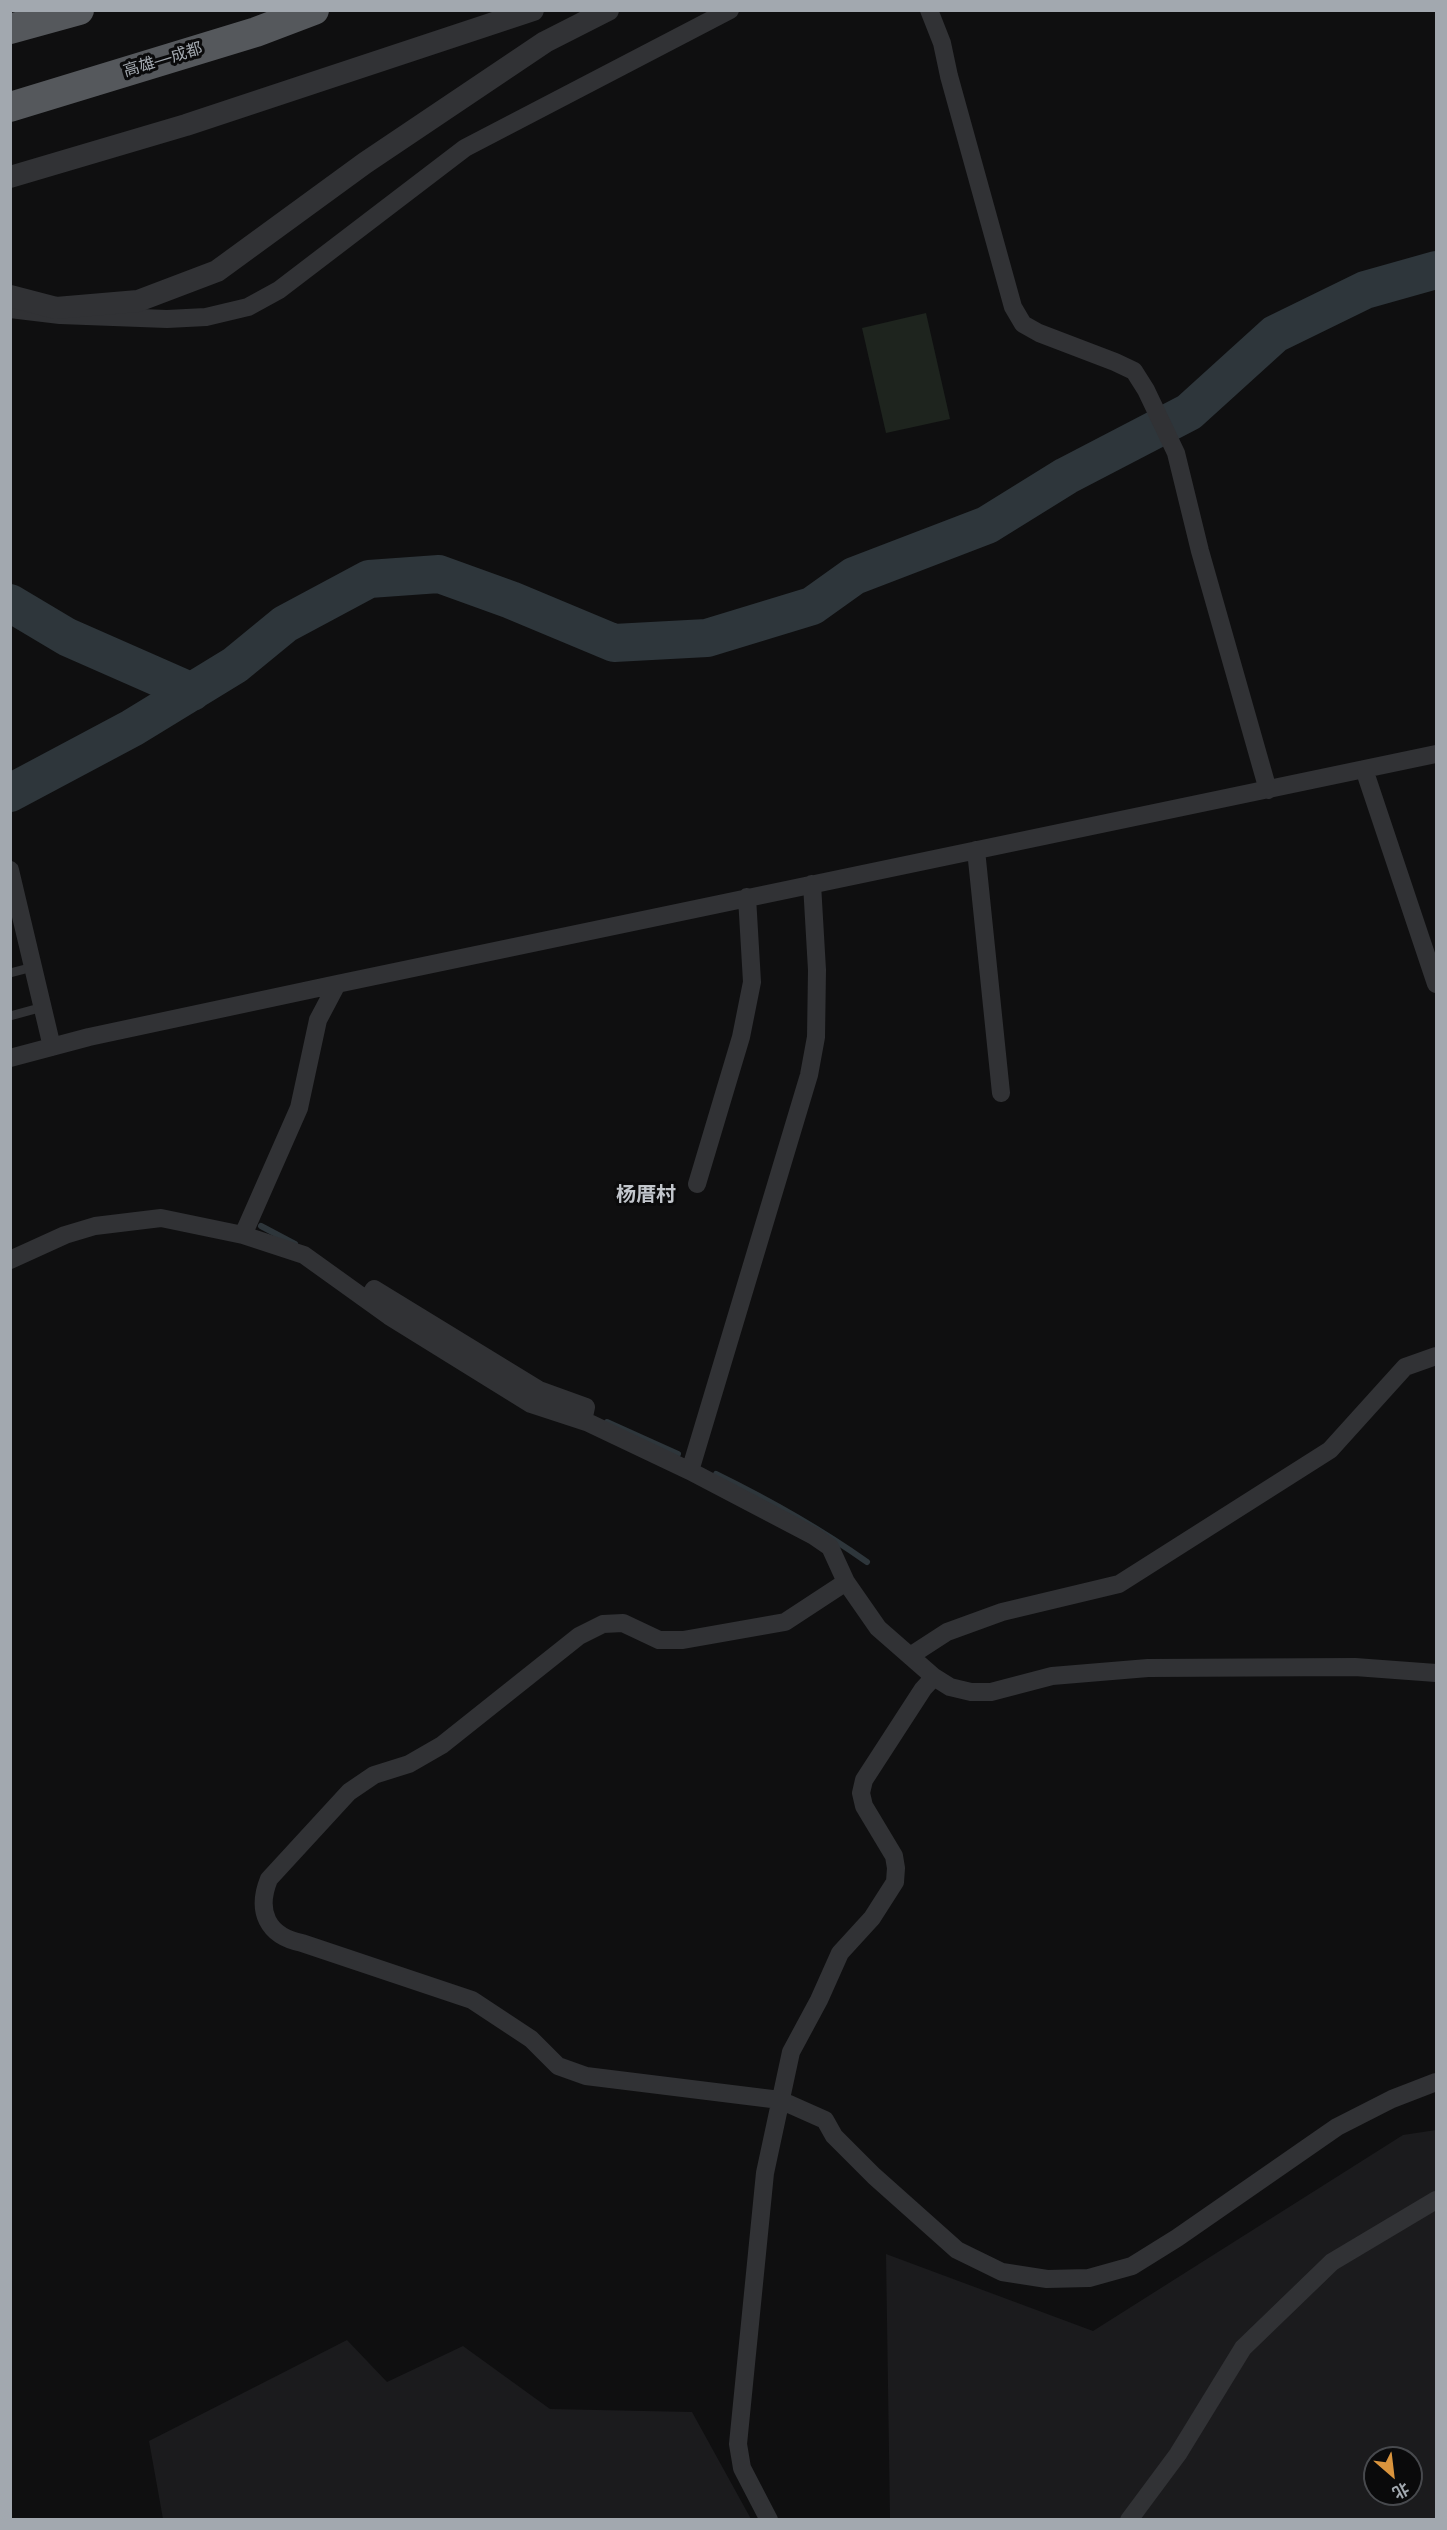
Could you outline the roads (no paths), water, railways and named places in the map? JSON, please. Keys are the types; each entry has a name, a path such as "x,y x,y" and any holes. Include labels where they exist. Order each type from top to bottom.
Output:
{"highway":[{"path":"10,29 80,10"},
{"name":"高雄—成都","path":"10,107 256,32 314,10"}],"street":[{"path":"10,177 186,125 533,10"},
{"path":"10,296 56,308 138,301 217,272 365,163 545,42 608,10"},
{"path":"10,309 60,315 167,319 207,317 248,307 279,290 465,148 730,10"},
{"path":"929,10 942,43 949,76 1013,307 1023,324 1040,333 1134,371 1146,390 1176,453 1200,551 1268,790"},
{"path":"10,1058 337,984 1437,754"},
{"path":"1364,769 1437,984"},
{"path":"976,850 1001,1094"},
{"path":"10,870 16,920 33,967 52,1047"},
{"path":"690,1471 809,1076 816,1037 817,970 812,884"},
{"path":"697,1184 741,1038 752,982 747,897"},
{"path":"243,1235 299,1108 318,1020 337,984"},
{"path":"10,1260 64,1235 95,1226 161,1218 243,1235 304,1255 536,1397 584,1415 830,1547 846,1582 878,1628 934,1677 950,1687 971,1692 991,1692 1052,1676 1148,1668 1355,1667 1437,1673"},
{"path":"910,1656 947,1632 1002,1612 1119,1584 1330,1450 1405,1367 1437,1356"},
{"path":"846,1582 785,1622 683,1640 659,1640 623,1623 603,1624 579,1635 442,1745 409,1764 374,1775 349,1792 269,1879 262,1894 264,1914 274,1930 286,1940 302,1943 472,2000 531,2039 558,2066 586,2076 780,2100 825,2120 834,2136 874,2176 957,2250 1002,2272 1047,2279 1089,2278 1132,2266 1177,2238 1337,2127 1392,2099 1437,2082"},
{"path":"769,2520 742,2468 738,2444 765,2173 791,2052 819,2000 840,1953 872,1918 895,1882 894,1856 864,1806 861,1793 864,1780 911,1704 934,1677"},
{"path":"1129,2520 1178,2454 1243,2348 1332,2262 1437,2200"}],"lane":[{"path":"10,973 33,967"},
{"path":"10,1016 43,1007"}],"waterway":[{"path":"10,793 132,728 235,665 285,624 369,579 439,574 511,600 614,643 707,638 812,606 854,576 987,525 1066,476 1189,412 1275,334 1365,290 1436,270"},
{"path":"10,603 67,637 192,692"},
{"path":"261,1226 295,1244"},
{"path":"607,1422 678,1454"},
{"path":"716,1474 793,1515 867,1562"}],"district":[{"name":"杨厝村","path":"646,1195"}]}
